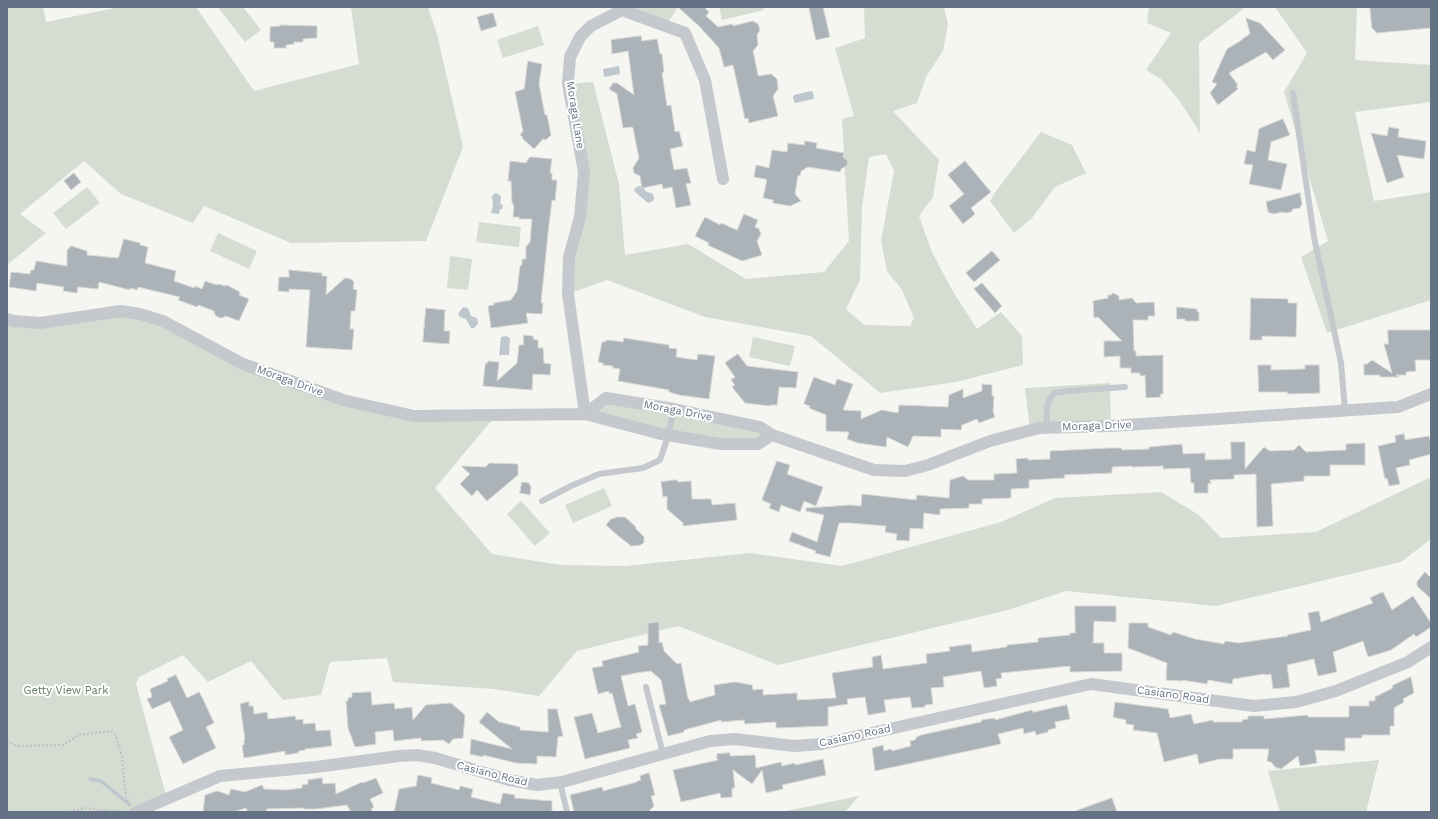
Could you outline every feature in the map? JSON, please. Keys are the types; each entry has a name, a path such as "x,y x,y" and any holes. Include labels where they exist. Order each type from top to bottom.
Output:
{"street":[{"name":"Moraga Lane","path":"585,414 568,294 569,258 580,217 584,172 568,77 570,57 580,37 591,26 621,8 685,33 705,80 723,179"},
{"name":"Moraga Drive","path":"7,319 13,322 40,323 121,311 140,314 163,321 244,364 343,400 414,416 585,414 668,436 721,444 758,444 772,435"},
{"name":"Moraga Drive","path":"585,414 606,398 674,409 760,427 772,435 874,470 905,471 928,465 990,442 1039,428 1111,426 1398,407 1431,394"},
{"name":"Casiano Road","path":"134,808 220,776 316,767 399,756 417,755 435,758 509,780 537,785 560,782 710,741 735,739 794,746 822,744 1091,684 1254,706 1296,702 1336,691 1408,662 1431,648"}],"lane":[{"path":"1293,93 1314,237 1341,363 1345,410"},
{"path":"1046,428 1047,408 1049,400 1054,393 1125,387"},
{"path":"542,501 570,486 599,474 643,468 660,460 668,436 674,409"},
{"path":"646,687 663,754"},
{"path":"560,782 567,812"}],"path":[{"path":"7,741 18,746 63,745 79,735 110,731 115,734 122,756 126,797 134,808"},
{"path":"65,812 86,808 121,812"}],"green space":[{"path":"7,7 43,7 46,22 120,7 196,7 254,91 359,64 351,7 428,7 437,34 463,147 426,241 291,243 204,206 193,223 121,194 84,161 20,214 46,233 7,265"},
{"path":"221,7 243,7 261,30 245,42 219,9"},
{"path":"619,7 678,7 666,26"},
{"path":"719,7 763,7 764,10 722,20"},
{"path":"864,7 944,7 948,24 943,51 926,77 917,103 893,111 939,160 933,197 919,216 932,252 952,290 977,329 1001,312 1022,336 1023,365 956,382 880,393 811,336 705,317 607,280 568,294 584,172 568,84 593,82 619,184 625,255 688,244 746,279 824,272 849,241 842,119 854,116 835,48 865,38","holes":["886,154 894,171 881,241 887,271 902,290 914,318 910,326 864,325 846,309 860,280 862,207 869,157"]},
{"path":"1149,7 1246,7 1199,43 1200,133 1179,100 1161,79 1146,70 1171,33 1147,23"},
{"path":"1275,7 1357,7 1355,60 1431,65 1431,102 1355,112 1374,201 1431,192 1431,300 1327,333 1301,257 1328,241 1284,92 1307,53"},
{"path":"538,26 544,45 503,58 497,40"},
{"path":"1041,132 1072,145 1086,173 1055,187 1032,218 1014,233 990,201"},
{"path":"87,187 100,203 66,229 53,213"},
{"path":"479,222 521,227 519,247 476,242"},
{"path":"218,233 257,251 249,269 210,251"},
{"path":"450,256 472,259 468,290 447,288"},
{"name":"Getty View Park","path":"140,314 243,364 414,416 496,415 435,488 492,554 561,565 625,566 750,553 842,566 1001,522 1055,498 1161,492 1199,515 1221,538 1316,532 1431,477 1431,539 1401,562 1216,606 1066,591 1008,610 778,665 678,626 577,651 539,696 493,689 393,682 387,658 330,662 321,695 283,700 251,661 208,682 183,655 139,677 136,684 167,799 136,812 7,812 7,319"},
{"path":"753,337 795,346 790,366 749,357"},
{"path":"1110,383 1111,426 1030,430 1025,388"},
{"path":"606,398 772,435 758,444 721,444 585,414"},
{"path":"604,488 612,506 573,523 565,505"},
{"path":"521,501 550,533 535,546 507,514"},
{"path":"1379,760 1366,812 1280,812 1268,771"},
{"path":"859,796 845,812 781,812"}],"shaded area":[{"path":"619,66 620,74 604,77 603,69"},
{"path":"811,91 813,92 813,99 796,103 794,102 794,95"},
{"path":"639,186 644,187 645,191 653,194 653,201 648,203 634,191 635,188"},
{"path":"495,193 500,195 500,204 503,205 499,214 491,213 493,206 492,196"},
{"path":"463,307 468,308 471,316 477,318 478,324 474,328 471,328 466,319 460,317 458,314"},
{"path":"506,336 510,338 509,355 499,355 501,337"}],"building":[{"path":"678,7 704,7 709,12 706,16 718,27 732,24 733,26 753,21 758,24 760,30 757,35 758,45 753,51 758,75 771,74 777,79 778,89 773,96 778,116 749,123 748,118 745,119 733,65 724,67 719,48 699,26"},
{"path":"809,7 823,7 830,37 816,40"},
{"path":"1370,7 1431,7 1431,28 1377,33 1372,28"},
{"path":"493,13 497,26 481,31 477,17"},
{"path":"1246,18 1260,23 1285,50 1273,60 1266,52 1229,73 1238,85 1236,86 1238,89 1218,105 1210,93 1217,84 1212,82 1227,49 1250,34"},
{"path":"280,25 317,26 317,38 303,39 303,42 294,42 294,44 286,45 286,48 274,48 274,42 270,42 270,27"},
{"path":"641,36 642,41 657,39 660,54 662,54 664,72 662,73 667,106 671,105 675,132 679,131 683,146 670,149 674,170 687,168 691,183 686,184 691,205 676,208 672,187 663,189 662,184 642,188 640,176 634,173 633,168 639,158 633,128 623,128 617,94 609,89 613,83 617,83 634,95 628,51 612,54 611,40"},
{"path":"528,61 542,64 539,84 545,115 547,115 551,135 546,140 543,139 534,149 520,135 523,131 515,92 524,89"},
{"path":"1283,119 1290,135 1271,142 1268,160 1287,164 1281,190 1249,184 1253,165 1244,164 1247,150 1255,152 1259,129"},
{"path":"1389,127 1399,129 1398,137 1426,141 1424,159 1397,155 1404,177 1387,183 1371,133 1387,136"},
{"path":"805,141 817,143 816,148 844,153 843,157 847,160 848,165 841,169 840,172 808,167 801,171 800,176 798,175 795,194 801,201 790,206 773,203 773,200 763,198 767,180 754,177 756,165 769,168 772,150 787,152 788,143 804,145"},
{"path":"529,158 552,159 550,173 552,173 552,180 557,180 555,201 552,200 548,233 541,303 543,303 542,314 526,313 528,323 491,328 488,306 494,305 494,303 511,300 517,291 520,266 522,265 522,259 526,259 526,247 530,242 532,219 519,219 519,217 513,217 514,207 512,202 511,181 508,181 510,161 526,163"},
{"path":"965,161 991,192 971,208 975,214 963,224 949,206 964,194 948,175"},
{"path":"74,173 81,182 71,190 64,181"},
{"path":"1300,193 1302,204 1300,208 1293,209 1291,212 1286,213 1282,212 1273,214 1268,212 1266,202"},
{"path":"744,214 758,220 755,227 759,229 761,234 757,241 762,255 742,261 708,245 709,243 695,236 705,217 720,225 721,223 737,230"},
{"path":"124,239 140,243 140,245 148,247 145,263 176,271 174,281 194,288 195,286 202,289 205,281 217,285 227,285 240,292 239,295 249,299 239,321 226,316 222,318 218,317 215,315 214,311 178,300 180,297 138,287 137,290 130,288 130,290 99,282 98,289 78,287 77,293 63,291 64,287 37,283 36,291 9,287 11,272 30,274 31,270 34,270 36,261 67,266 67,250 71,246 87,251 87,255 118,258"},
{"path":"992,251 1000,260 974,282 966,273"},
{"path":"289,270 322,273 322,276 327,276 326,295 345,278 351,279 354,282 353,289 357,290 355,311 351,311 350,329 354,329 352,350 306,347 310,290 289,289 289,292 278,291 279,277 289,277"},
{"path":"982,283 1002,306 995,313 974,289"},
{"path":"1113,293 1119,296 1119,300 1132,298 1136,303 1154,302 1155,316 1148,316 1148,320 1133,320 1134,351 1136,351 1136,356 1163,355 1163,394 1160,394 1161,397 1146,398 1145,375 1140,376 1140,373 1131,373 1131,368 1120,368 1120,356 1104,357 1104,341 1122,341 1098,317 1094,318 1093,301 1108,298 1108,295"},
{"path":"1251,298 1288,299 1288,303 1297,303 1296,337 1262,336 1262,340 1250,340"},
{"path":"1177,307 1197,309 1197,312 1199,312 1199,321 1185,321 1185,319 1177,319"},
{"path":"426,308 445,310 444,331 450,331 449,344 423,342"},
{"path":"1388,330 1431,330 1431,360 1415,360 1416,371 1406,372 1406,375 1396,375 1399,377 1364,375 1364,364 1367,364 1372,360 1392,373 1384,344 1388,344"},
{"path":"524,335 533,336 533,339 538,340 538,348 543,348 544,363 551,364 550,375 533,374 532,390 483,386 485,366 488,361 499,362 497,381 517,363 519,345 523,345"},
{"path":"624,338 669,345 669,348 677,349 676,357 697,360 698,354 715,356 709,399 679,395 669,392 669,390 618,381 620,369 613,368 613,366 603,365 603,363 598,362 602,342 607,340 623,342"},
{"path":"738,354 747,366 798,372 796,388 779,387 777,405 770,406 745,403 732,387 735,385 731,380 735,377 725,363"},
{"path":"1258,365 1271,365 1271,370 1305,369 1305,365 1319,365 1320,393 1288,394 1287,392 1259,392"},
{"path":"814,377 835,385 837,379 853,384 843,410 861,411 861,419 882,410 898,413 899,405 948,407 949,395 963,389 963,398 982,391 982,384 992,385 992,396 994,396 993,412 995,417 979,423 977,419 962,425 961,430 941,429 941,437 913,436 908,447 887,437 886,447 858,443 847,439 849,432 826,431 826,415 809,408 810,406 804,404"},
{"path":"1404,434 1405,440 1429,436 1431,454 1409,460 1410,465 1396,468 1400,484 1389,486 1387,478 1385,479 1378,446 1396,442 1395,436"},
{"path":"1231,442 1245,442 1245,469 1264,447 1270,451 1294,450 1299,445 1306,452 1346,450 1346,444 1365,443 1365,465 1330,465 1330,476 1304,476 1304,481 1271,484 1273,526 1257,527 1256,474 1234,475 1234,479 1210,480 1211,484 1208,483 1208,493 1194,493 1194,483 1191,483 1190,468 1163,469 1163,466 1132,466 1112,467 1112,473 1064,475 1065,478 1029,480 1029,488 1011,489 1011,498 982,499 982,504 969,504 969,508 940,509 940,515 924,513 923,529 910,528 909,541 896,540 897,534 885,532 886,526 839,523 830,557 815,553 816,551 789,541 792,532 817,542 824,515 806,511 806,508 851,505 861,506 862,494 916,500 917,495 949,498 950,480 963,476 968,480 994,480 994,474 1017,473 1016,459 1050,459 1050,451 1110,448 1121,448 1122,450 1149,449 1149,447 1182,444 1183,454 1205,453 1205,460 1231,459"},
{"path":"777,461 790,465 787,474 823,487 816,506 804,501 800,512 781,505 779,512 769,508 771,504 762,500"},
{"path":"490,463 518,464 518,475 487,501 477,490 472,496 460,484 470,474 461,466 485,467"},
{"path":"676,480 679,482 691,481 692,499 711,499 712,505 735,503 737,520 683,526 683,523 667,509 667,496 663,497 661,482"},
{"path":"522,482 529,483 531,487 530,495 520,493"},
{"path":"616,517 625,517 636,527 635,528 644,537 644,542 641,545 631,546 606,525 611,519"},
{"path":"1425,572 1431,578 1431,599 1417,586 1417,582"},
{"path":"1383,592 1392,610 1413,596 1431,623 1431,627 1416,637 1414,634 1391,650 1368,657 1363,641 1333,652 1337,672 1318,676 1314,659 1287,665 1290,687 1273,689 1271,674 1233,679 1232,684 1208,680 1207,684 1182,680 1166,680 1167,663 1128,648 1129,623 1148,623 1148,627 1171,635 1173,632 1195,639 1224,644 1225,641 1238,643 1288,636 1287,635 1311,630 1308,613 1319,611 1321,622 1373,603 1370,598"},
{"path":"1075,606 1116,606 1116,622 1094,621 1093,643 1104,643 1104,653 1122,653 1122,671 1070,672 1070,666 1001,673 1002,678 996,679 997,686 984,688 981,671 943,677 944,687 931,688 933,704 925,705 925,707 912,708 910,697 884,700 886,712 868,715 865,697 847,699 848,704 828,707 828,726 776,728 776,722 745,724 744,720 721,722 721,720 668,736 659,705 666,704 661,680 651,671 636,673 621,676 628,706 635,704 642,732 636,734 638,738 628,740 630,748 585,759 574,717 592,713 598,733 621,727 612,693 609,694 609,691 598,694 592,668 603,666 602,661 639,652 638,646 648,645 648,623 659,622 659,643 662,642 664,651 677,664 681,663 688,699 690,702 715,695 714,685 735,682 752,685 753,690 763,689 763,695 797,693 797,700 836,698 832,673 873,667 872,657 881,655 883,669 927,663 926,654 950,651 949,647 971,644 972,652 1007,647 1007,645 1038,642 1038,638 1070,635 1070,633 1075,633"},
{"path":"176,675 187,698 199,692 202,697 214,723 206,727 216,748 183,764 169,737 183,730 170,701 152,709 147,699 152,697 150,689 168,681 167,679"},
{"path":"1411,677 1414,693 1403,699 1404,702 1394,708 1394,726 1390,726 1390,735 1362,735 1362,738 1345,738 1345,751 1315,750 1317,763 1300,766 1298,756 1281,769 1275,767 1271,762 1267,761 1269,749 1233,749 1233,759 1220,759 1199,764 1197,754 1164,762 1157,733 1133,730 1134,725 1126,724 1126,720 1113,717 1115,702 1168,709 1170,718 1191,714 1194,724 1213,720 1213,722 1242,722 1242,720 1248,719 1248,716 1264,716 1264,719 1308,715 1308,717 1349,717 1349,706 1369,706 1369,701 1375,701 1375,697 1393,688 1392,686"},
{"path":"371,692 372,705 394,703 395,709 412,707 413,720 426,705 451,703 465,715 463,738 453,739 449,744 443,740 421,741 421,738 394,741 393,730 375,732 376,744 355,747 348,728 346,701 348,701 348,698 352,697 352,693"},
{"path":"249,702 249,706 253,706 254,714 267,712 268,719 295,716 296,720 303,719 303,724 315,723 316,731 330,730 332,746 305,749 299,751 298,753 285,755 285,751 244,758 242,745 244,745 245,740 240,704"},
{"path":"1067,705 1070,719 1055,722 1056,728 1048,730 1048,732 1036,735 1035,731 1024,734 1023,728 998,734 1001,744 875,771 872,748 883,745 884,751 891,749 892,751 911,746 910,741 915,740 921,735 981,722 982,720 995,718 995,720 1032,710 1033,712"},
{"path":"548,709 557,709 563,736 558,737 556,757 537,756 537,764 516,763 483,755 483,757 470,754 471,739 512,749 479,722 487,712 499,722 520,727 520,730 548,732"},
{"path":"730,753 730,756 755,755 756,768 781,762 782,766 795,763 795,765 823,759 826,775 782,785 783,789 766,793 762,770 752,784 733,770 735,788 732,788 732,797 721,798 720,793 681,802 673,770 718,760 716,757 717,754"},
{"path":"649,773 655,795 651,796 654,806 648,812 574,812 570,795 602,787 603,791 637,782 641,780 640,776"},
{"path":"418,775 432,778 431,783 459,790 460,786 473,789 471,797 500,804 503,793 515,795 514,798 552,801 552,812 394,812 399,789 416,786"},
{"path":"322,778 323,784 335,783 336,794 362,782 363,783 376,778 383,793 370,799 374,807 371,809 373,812 351,812 347,805 316,809 266,809 267,812 248,812 246,808 233,812 203,812 205,795 217,791 229,795 231,789 245,792 262,785 264,789 286,790 302,788 302,785 308,784 308,780"},
{"path":"1112,798 1117,812 1076,812 1076,811"}],"waterway":[{"path":"90,779 101,781 130,805"}]}
